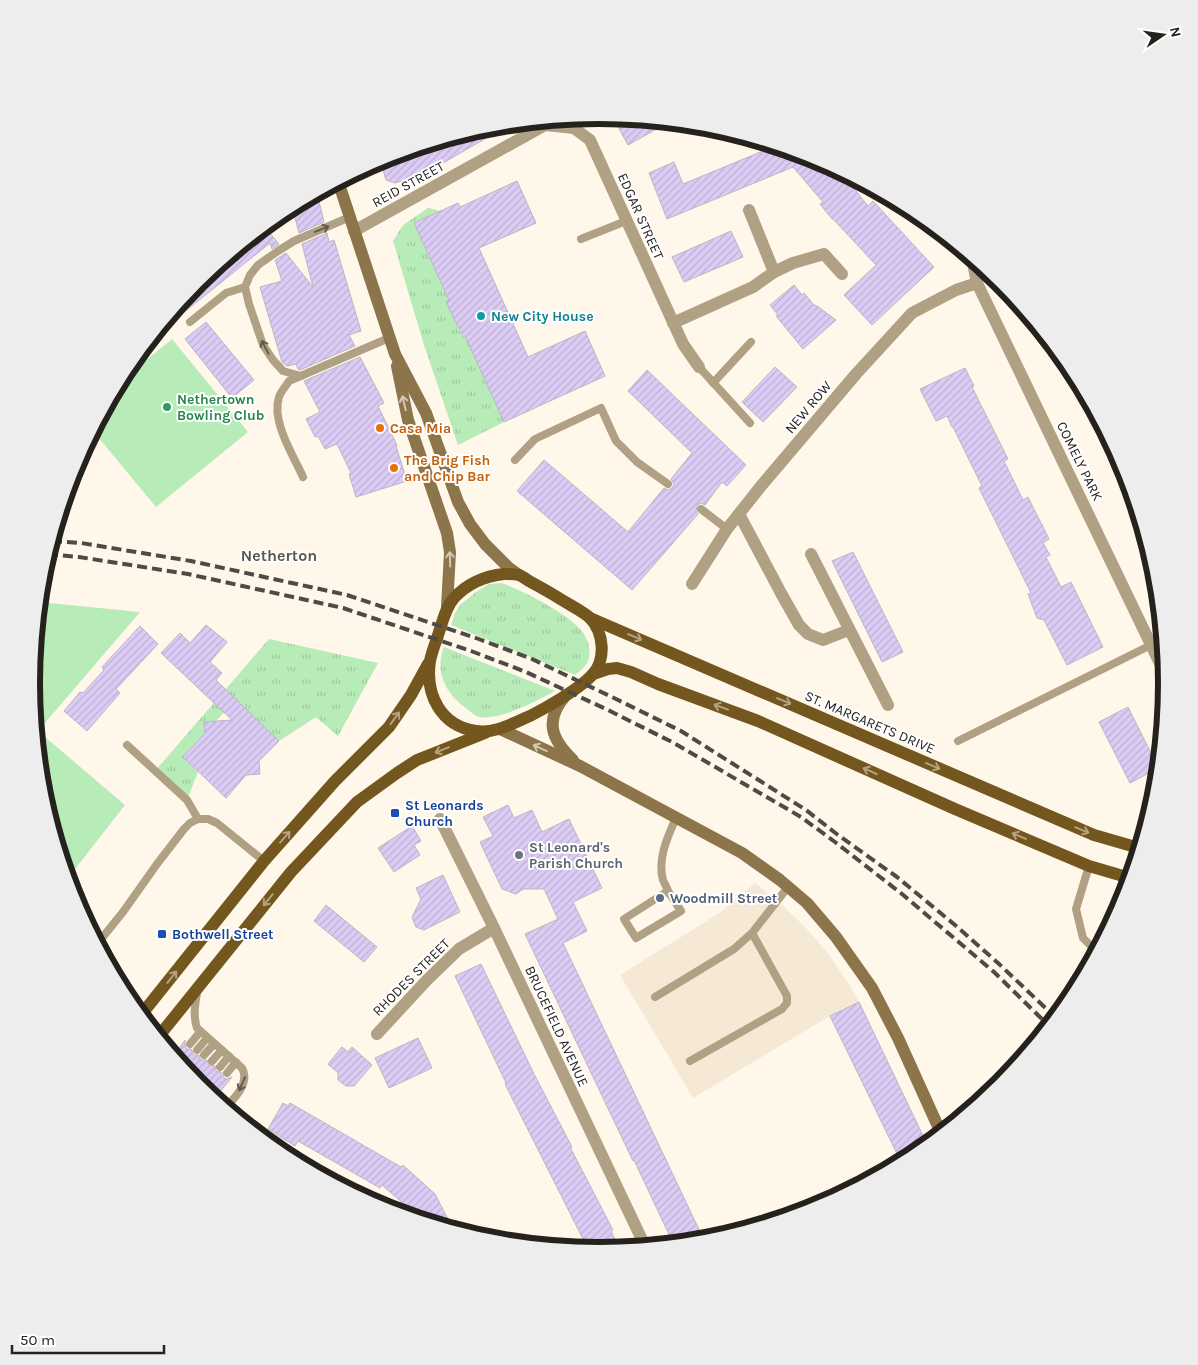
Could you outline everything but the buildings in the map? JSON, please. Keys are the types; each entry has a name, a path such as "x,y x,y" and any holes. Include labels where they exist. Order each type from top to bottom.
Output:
{"main road":[{"path":"340,187 395,354 426,414 463,512 485,544 508,567 590,618 597,629 601,644 599,664 594,674"},
{"path":"146,1009 264,861 335,781 389,727 411,695 430,660 448,607 450,552 447,533 408,420 395,354"},
{"path":"448,607 469,584 480,579 504,574 519,575"},
{"name":"ST. MARGARETS DRIVE","path":"590,618 1094,835 1133,846"},
{"path":"430,660 429,683 438,708 443,715 460,726 468,730 494,731 580,766 742,853 788,887 806,903 836,937 872,988 898,1038 938,1127"},
{"path":"163,1031 291,872 357,802 417,760 494,731 540,711 594,674 608,669 617,668 631,672 758,721 955,809 1089,866 1123,876"},
{"path":"566,695 560,701 553,718 554,734 563,751 580,766"}],"street":[{"name":"REID STREET","path":"354,231 544,126"},
{"name":"REID STREET","path":"548,126 574,128"},
{"name":"EDGAR STREET","path":"574,128 590,140 683,344 699,367"},
{"path":"748,210 774,272"},
{"path":"673,323 753,287 774,272 793,263 824,254 842,274"},
{"name":"COMELY PARK","path":"974,268 977,283 1157,657"},
{"name":"NEW ROW","path":"692,584 727,529 739,514 856,374 912,313 956,290 977,283"},
{"path":"739,514 799,625 808,634 823,640 849,630"},
{"path":"811,554 888,705"},
{"name":"BRUCEFIELD AVENUE","path":"440,819 642,1240"},
{"name":"RHODES STREET","path":"377,1034 426,981 459,949 494,928"}],"lane":[{"path":"301,376 283,371 263,345 245,287 258,265 294,240 350,217"},
{"path":"581,239 626,221"},
{"path":"190,322 226,293 245,287"},
{"path":"303,477 281,430 276,408 280,394 290,381 389,338"},
{"path":"713,383 751,342"},
{"path":"699,367 750,423"},
{"path":"515,460 535,439 601,408 616,441 637,462 668,484"},
{"path":"702,509 727,529"},
{"path":"958,742 1152,645"},
{"path":"127,745 187,800 198,819"},
{"path":"668,891 624,919 636,938 681,911 668,891 663,879 661,864 667,840 676,818"},
{"path":"102,938 184,829 198,819 208,819 217,823 264,861"},
{"path":"1089,866 1076,909 1083,938 1091,946"},
{"path":"655,997 734,949 752,933 788,887"},
{"path":"690,1062 782,1009 787,1003 787,996 752,933"},
{"path":"197,988 194,1010 194,1021 197,1028 236,1062 244,1072 244,1085 230,1103"},
{"path":"190,1044 200,1032"},
{"path":"197,1050 207,1038"},
{"path":"204,1055 214,1044"},
{"path":"212,1061 222,1050"},
{"path":"220,1067 228,1056"},
{"path":"227,1073 236,1062"}],"shaded area":[{"path":"755,883 804,926 827,952 859,1002 830,1016 693,1098 620,975 721,912"}],"green space":[{"path":"428,208 441,211 414,223 449,300 447,302 462,337 465,336 504,422 458,445 424,345 393,241 403,225"},
{"name":"Nethertown Bowling Club","path":"172,339 248,432 156,507 97,436 115,403 138,367"},
{"path":"501,583 543,602 565,616 580,629 589,646 588,661 581,670 575,675 451,625 455,613 461,604 489,584"},
{"path":"46,603 140,612 42,727 41,646"},
{"path":"269,639 378,663 338,736 316,717 279,741 236,700 216,721 204,722 205,733 183,757 198,772 187,800 155,771"},
{"path":"444,647 555,691 507,713 488,717 477,716 453,696 444,682 440,665"},
{"path":"43,735 125,805 73,871 59,827 51,792"}],"railway":[{"path":"58,541 81,543 191,561 347,595 476,638 532,659 681,731 806,810 897,877 955,925 1050,1012"},
{"path":"55,555 188,574 343,608 471,651 526,672 608,710 674,743 801,817 902,894 994,972 1044,1021"}],"place":[{"name":"New City House","path":"481,316"},
{"name":"Nethertown Bowling Club","path":"167,407"},
{"name":"Casa Mia","path":"380,428"},
{"name":"The Brig Fish and Chip Bar","path":"394,468"},
{"name":"St Leonards Church","path":"395,813"},
{"name":"St Leonard's Parish Church","path":"519,855"},
{"name":"Woodmill Street","path":"660,898"},
{"name":"Bothwell Street","path":"162,934"}],"district":[{"name":"Netherton","path":"279,555"}]}
